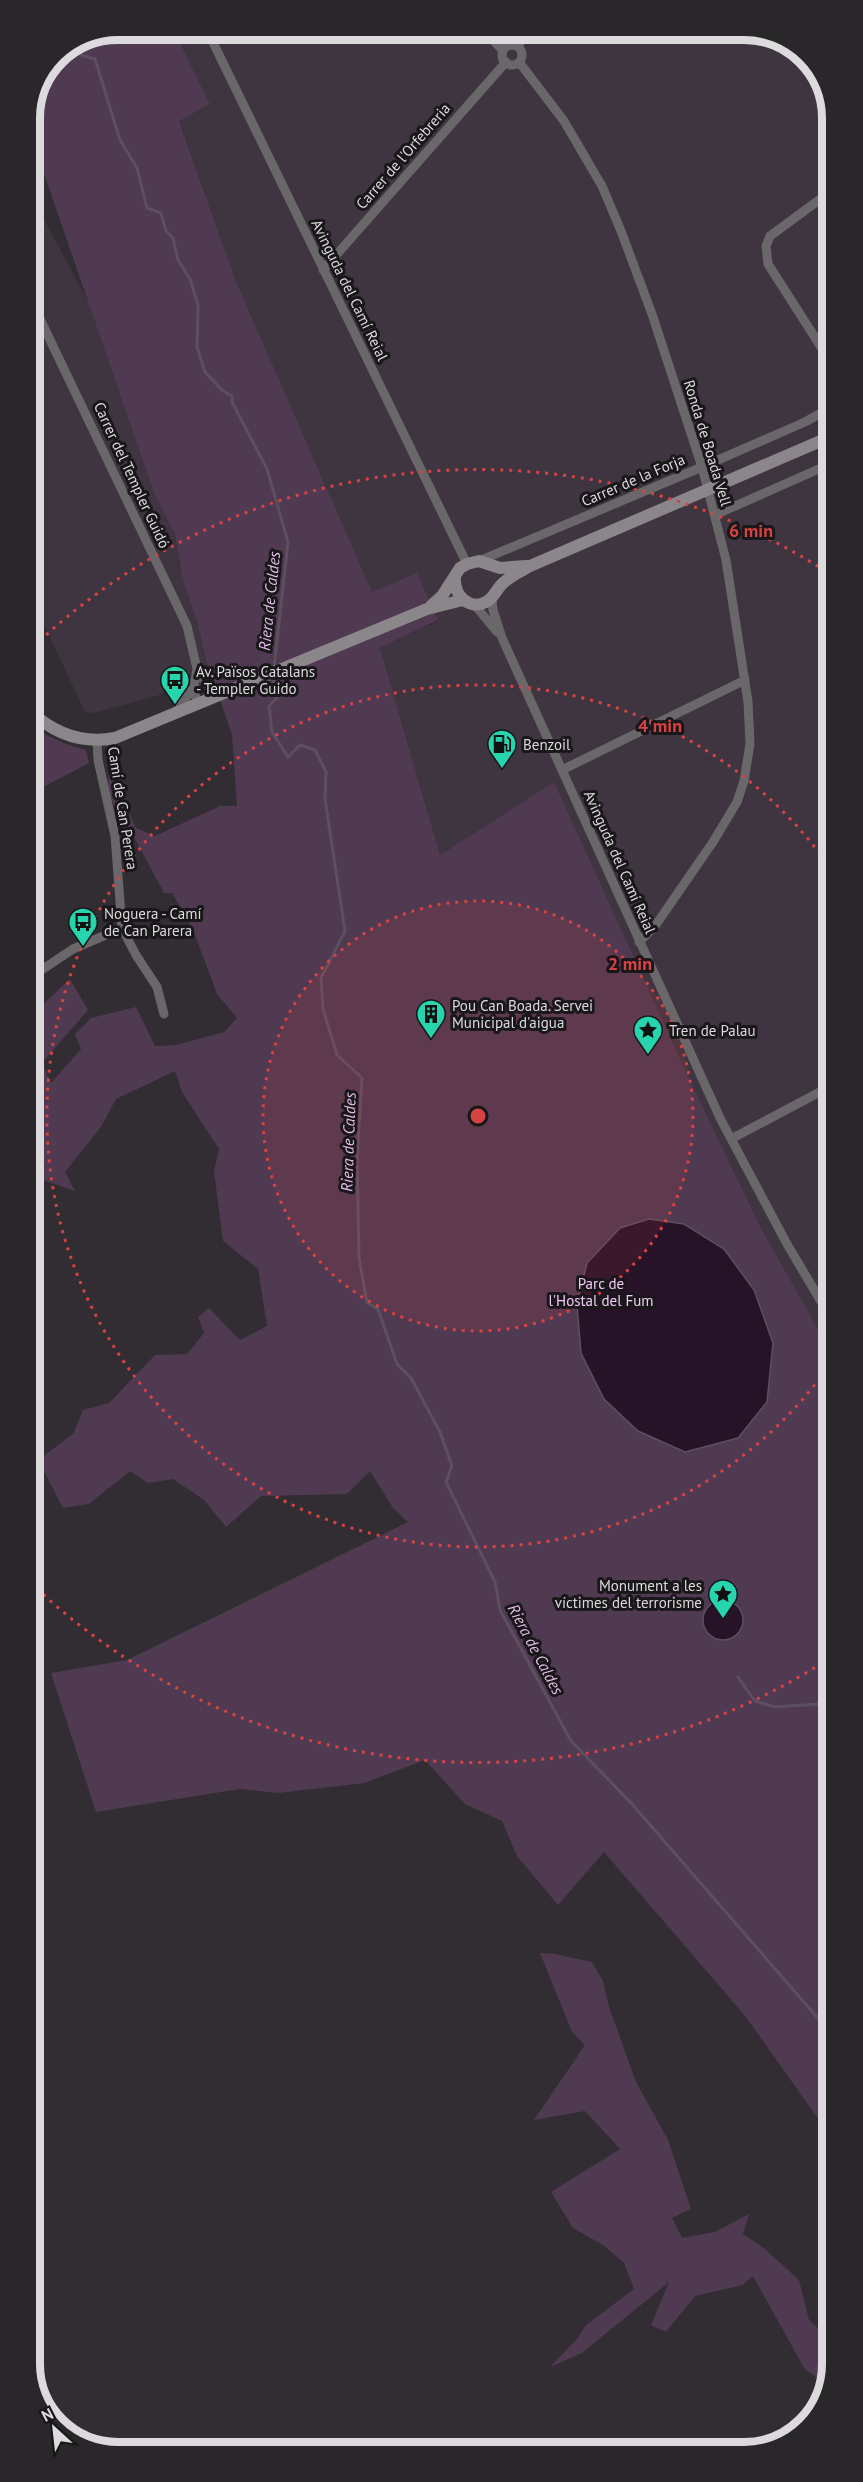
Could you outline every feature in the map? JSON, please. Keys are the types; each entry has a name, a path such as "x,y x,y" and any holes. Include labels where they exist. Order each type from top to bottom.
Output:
{"main road":[{"path":"40,719 54,729 70,736 97,741 115,738 200,705 427,609 468,602 482,604 495,594 509,578 530,566 822,440"},
{"path":"427,609 442,596 460,568 466,564 485,564 501,568 530,566"},
{"path":"485,564 497,576 495,594"},
{"path":"455,578 457,593 468,602"}],"street":[{"name":"Avinguda del Camí Reial","path":"212,40 466,564"},
{"path":"494,41 503,51 506,62 513,64 519,62 522,54 518,46"},
{"path":"518,46 522,41"},
{"path":"503,51 509,45 518,46"},
{"name":"Carrer de l'Orfebreria","path":"323,270 506,62"},
{"name":"Ronda de Boada Vell","path":"519,62 564,121 602,186 652,314 702,467 715,515 726,560 745,680 750,744 744,782 737,802 656,926 639,942"},
{"path":"822,198 770,236 766,246 768,264 822,348"},
{"name":"Carrer del Templer Guidó","path":"40,319 187,626 197,669 215,698"},
{"name":"Carrer de la Forja","path":"485,564 806,422 822,413"},
{"path":"715,515 822,468"},
{"name":"Avinguda del Camí Reial","path":"495,594 493,610 502,638 639,942 732,1139 787,1244 822,1303"},
{"name":"Avinguda del Camí Reial","path":"468,602 502,638"},
{"name":"Carrer del Templer Guidó","path":"197,669 194,687 196,700 200,705"},
{"path":"562,770 745,680"},
{"name":"Carrer del Templer Guidó","path":"172,716 194,687"},
{"name":"Camí de Can Perera","path":"97,741 98,760 115,836 122,928 135,955 157,987 164,1014"},
{"path":"40,971 73,949 122,928"},
{"path":"732,1139 822,1091"}],"shaded area":[{"path":"180,40 488,41 497,50 526,46 530,41 749,41 774,46 796,60 817,89 822,108 822,1336 760,1226 686,1072 553,783 440,855 380,648 438,621 372,592 325,487 237,284 179,120 210,104"},
{"path":"40,212 88,301 154,493 175,535 183,580 198,625 207,664 157,696 93,713 85,712 40,616"},
{"path":"649,1219 684,1224 724,1249 754,1290 773,1343 767,1402 738,1438 685,1452 638,1431 604,1399 581,1353 577,1305 587,1263 620,1228"},
{"path":"723,1600 731,1601 737,1606 742,1612 742,1628 737,1634 731,1639 723,1640 715,1639 709,1634 704,1628 703,1620 704,1612 709,1606 715,1601"}],"green space":[{"name":"Parc de l'Hostal del Fum","path":"119,40 180,40 210,104 179,121 237,284 372,592 417,573 438,620 380,648 440,855 554,782 686,1072 760,1226 822,1336 822,2124 746,2017 604,1852 558,1905 517,1856 502,1821 465,1804 425,1760 364,1783 278,1793 240,1789 96,1812 51,1673 127,1660 408,1522 393,1508 370,1471 347,1494 261,1496 226,1527 204,1500 173,1479 148,1483 130,1471 89,1504 63,1508 40,1464 40,1459 73,1434 83,1410 109,1403 155,1355 187,1354 204,1333 198,1317 209,1308 240,1340 267,1326 258,1269 223,1241 214,1171 219,1149 182,1092 175,1071 116,1099 101,1127 65,1172 75,1191 40,1179 40,1007 70,979 88,1010 42,1063 51,1083 81,1049 75,1034 91,1018 136,1007 155,1046 176,1045 224,1032 237,1018 217,994 192,927 172,893 164,893 134,837 123,836 108,787 109,770 136,828 155,836 220,806 237,806 232,734 207,664 198,625 183,580 175,535 154,493 40,162 42,103 46,89 54,75 63,63 89,46"},
{"path":"40,732 86,750 89,763 40,787"},
{"path":"540,1953 592,1962 603,1981 609,2007 636,2082 668,2140 691,2209 672,2218 682,2238 715,2232 749,2214 743,2234 765,2249 799,2280 809,2320 822,2332 820,2381 804,2368 753,2276 743,2285 695,2296 666,2332 651,2325 669,2282 582,2353 550,2367 577,2339 586,2325 634,2289 624,2263 603,2245 573,2228 551,2192 620,2149 585,2111 534,2120 585,2045 572,2032"}],"waterway":[{"name":"Riera de Caldes","path":"80,51 81,55 95,59 120,140 137,168 147,208 161,213 166,231 173,238 178,260 190,279 198,305 197,347 205,372 222,390 232,396 232,402 267,469 288,542 274,668"},
{"name":"Riera de Caldes","path":"273,677 277,698 269,706 272,732 288,757 300,745 315,750 326,772 325,799 345,931 321,978 323,1009 337,1055 362,1078 357,1158 359,1258 367,1303 378,1309 397,1364 411,1378 440,1432 452,1466 446,1482 495,1582 500,1610 571,1741 632,1804 822,2023"},
{"path":"738,1677 755,1701 775,1707 819,1704 822,1700"}],"place":[{"name":"Av. Països Catalans - Templer Guido","path":"175,706"},
{"name":"Benzoil","path":"502,770"},
{"name":"Noguera - Camí de Can Parera","path":"83,948"},
{"name":"Pou Can Boada. Servei Municipal d'aigua","path":"431,1040"},
{"name":"Tren de Palau","path":"648,1056"},
{"name":"Monument a les víctimes del terrorisme","path":"723,1620"}]}
